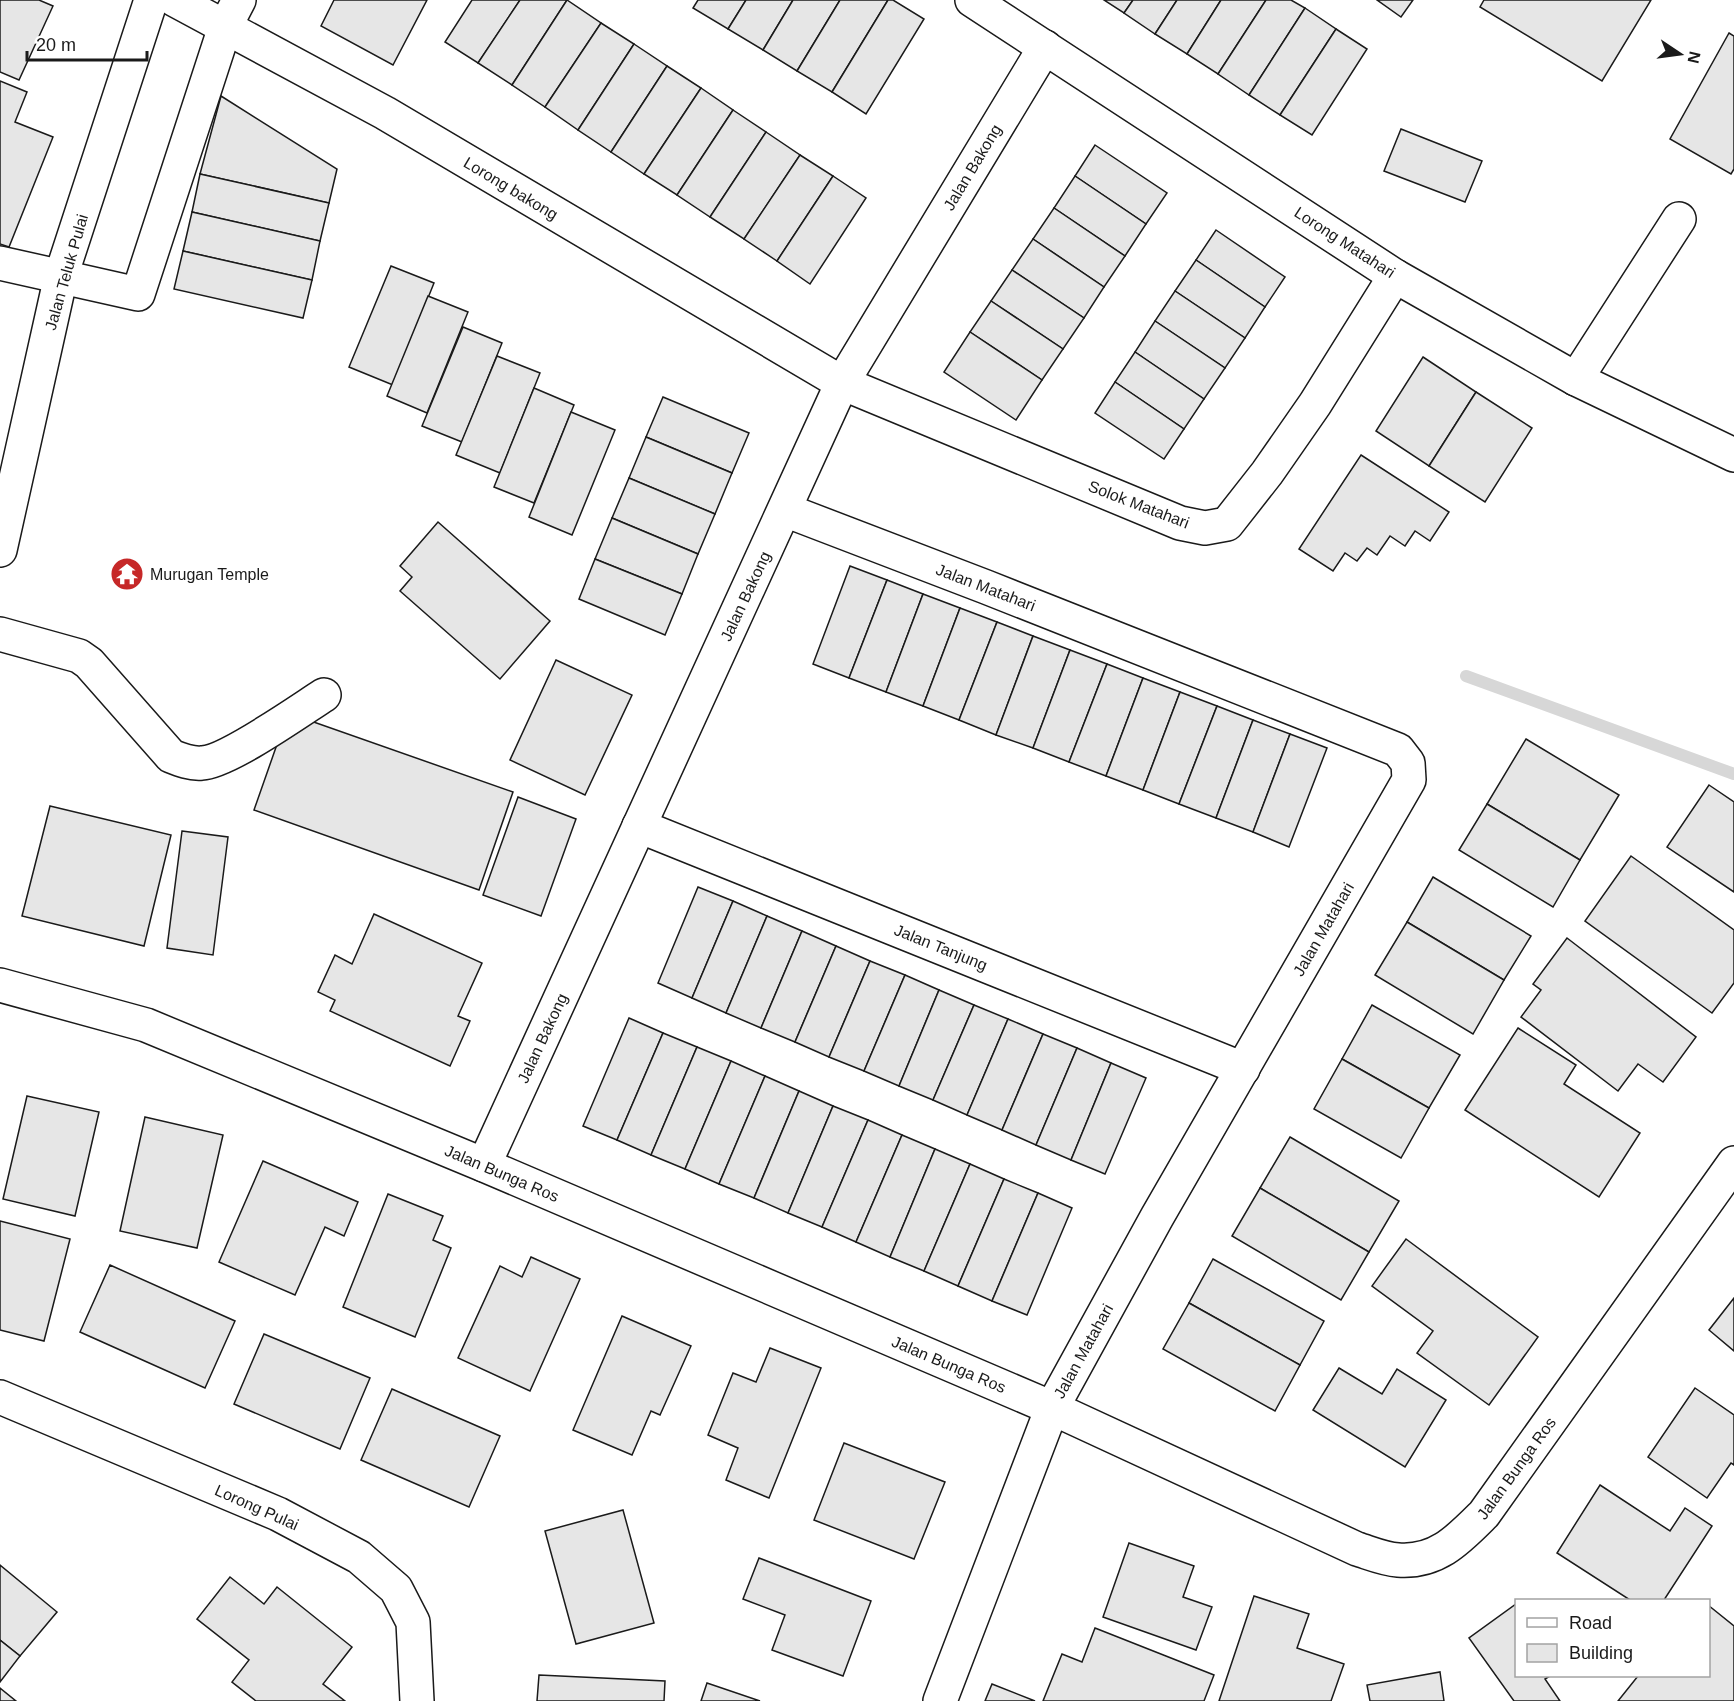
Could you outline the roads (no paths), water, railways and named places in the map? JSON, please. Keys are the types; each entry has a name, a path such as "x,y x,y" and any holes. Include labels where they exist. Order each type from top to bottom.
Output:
{"street":[{"name":"Jalan Teluk Pulai","path":"0,550 61,276 151,0"},
{"name":"Lorong bakong","path":"175,0 232,13 385,113 842,383"},
{"name":"Lorong Matahari","path":"972,0 1395,276 1576,378 1732,452"},
{"path":"0,263 138,294 232,13"},
{"name":"Jalan Bakong","path":"484,1165 842,383 1045,47"},
{"path":"1576,378 1679,219"},
{"name":"Solok Matahari","path":"842,383 1180,523 1205,528 1227,524 1267,473 1315,404 1395,276"},
{"name":"Jalan Matahari","path":"785,510 1398,750 1408,763 1409,780 1157,1217 1052,1408 940,1701"},
{"path":"0,634 79,656 171,756 185,762 204,764 224,757 324,695"},
{"name":"Jalan Tanjung","path":"639,826 1243,1069"},
{"name":"Jalan Bunga Ros","path":"0,985 146,1025 484,1165 1052,1408 1357,1549 1396,1560 1423,1559 1453,1545 1484,1514 1734,1163"},
{"name":"Lorong Pulai","path":"0,1397 278,1514 359,1557 396,1589 413,1622 417,1701"}],"waterway":[{"path":"1466,676 1734,774"}],"place":[{"name":"Murugan Temple","path":"127,574"}]}
